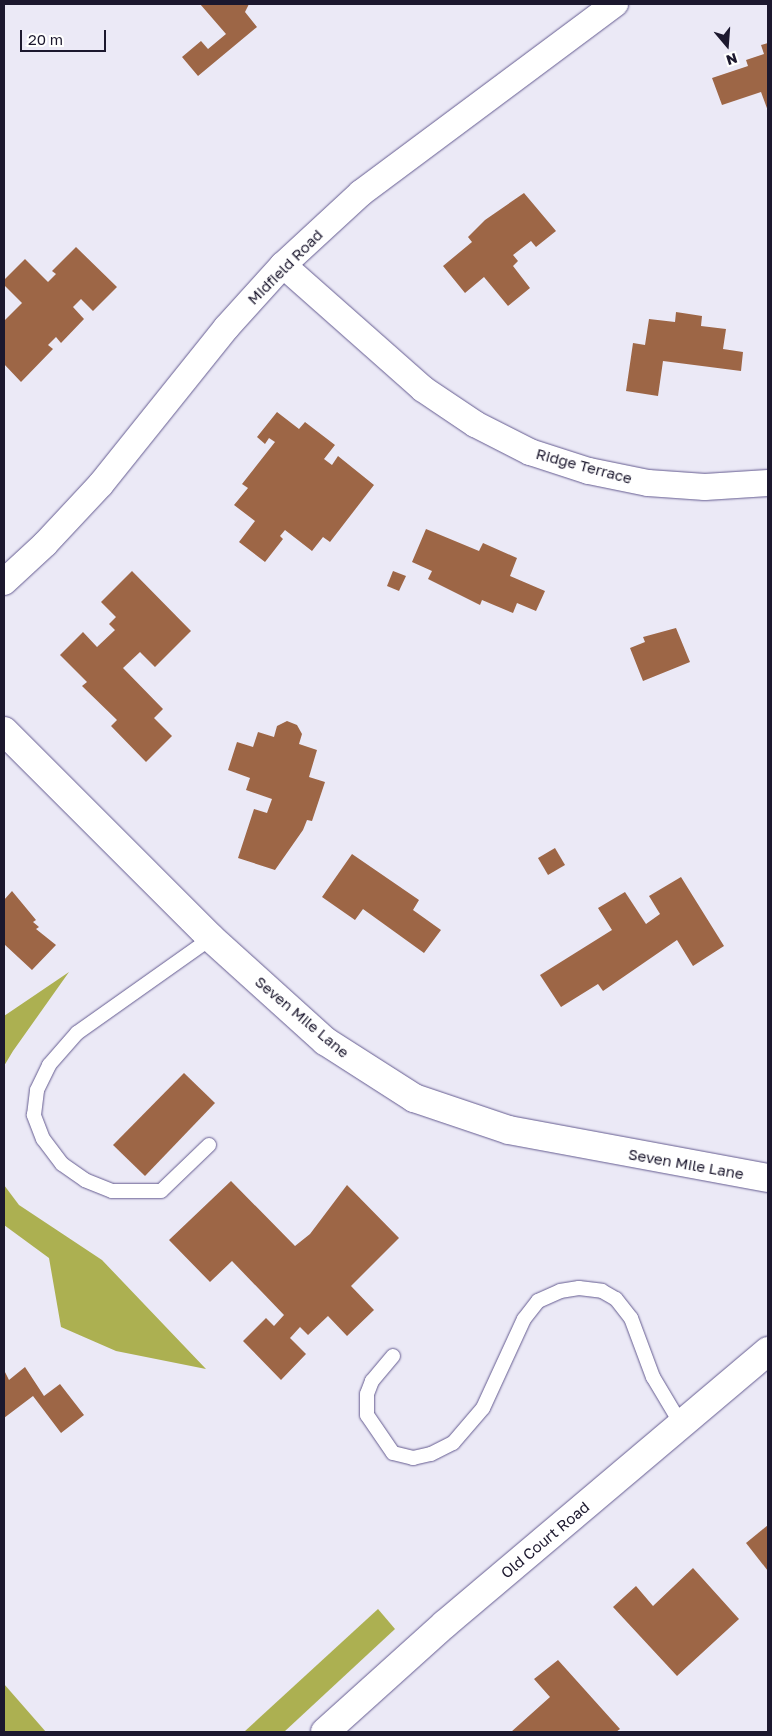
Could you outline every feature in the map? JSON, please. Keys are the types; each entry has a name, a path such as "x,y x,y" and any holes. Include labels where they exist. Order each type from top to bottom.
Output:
{"street":[{"name":"Midfield Road","path":"4,582 45,544 101,484 226,328 283,265 361,193 615,4"},
{"name":"Ridge Terrace","path":"283,265 423,388 475,424 530,452 589,471 648,483 705,487 768,483"},
{"name":"Seven Mile Lane","path":"4,732 211,938 325,1041 414,1098 508,1130 768,1178"},
{"name":"Old Court Road","path":"325,1732 445,1624 768,1351"}],"lane":[{"path":"209,1146 161,1191 112,1191 85,1180 62,1164 43,1139 34,1115 37,1090 49,1065 77,1033 211,938"},
{"path":"393,1356 372,1381 367,1394 367,1415 393,1453 413,1458 431,1454 453,1443 479,1414 524,1319 538,1302 560,1291 579,1288 602,1291 616,1299 631,1318 653,1377 681,1424"}],"green space":[{"path":"69,972 13,1051 4,1066 4,1016"},
{"path":"4,1185 19,1205 102,1260 206,1369 116,1351 61,1327 49,1258 4,1225"},
{"path":"378,1609 395,1629 284,1732 244,1732"},
{"path":"4,1684 46,1732 4,1732"}],"building":[{"path":"200,4 249,4 245,12 257,27 198,76 182,57 201,41 208,49 226,34"},
{"path":"768,43 768,111 761,92 722,105 712,78 748,66 746,60 764,54 761,45"},
{"path":"524,193 556,231 536,247 531,241 513,255 518,261 513,266 530,288 508,306 484,277 465,293 443,266 472,242 468,237 485,220"},
{"path":"76,247 117,287 93,311 81,299 73,307 84,319 61,343 56,337 48,345 53,349 21,382 4,364 4,321 22,303 4,285 4,280 25,259 48,282 56,274 52,271"},
{"path":"676,312 702,316 701,326 726,329 723,349 743,352 741,371 663,361 658,396 626,391 633,343 645,345 649,319 675,322"},
{"path":"277,412 299,429 305,422 335,445 324,459 332,465 338,456 374,485 330,542 323,537 312,551 285,530 280,536 283,539 265,562 239,542 255,521 234,505 248,488 242,484 275,442 269,438 265,444 257,437"},
{"path":"426,529 479,551 483,543 517,558 510,576 545,591 536,611 517,603 513,613 482,600 480,605 428,579 432,571 412,562"},
{"path":"132,571 191,631 155,667 140,652 123,668 163,709 154,718 172,736 146,762 111,726 117,720 82,686 87,682 60,655 83,632 97,647 115,630 109,624 116,617 101,602"},
{"path":"393,571 406,576 399,591 387,586"},
{"path":"676,628 690,662 643,681 630,648 645,642 643,637"},
{"path":"287,721 297,725 302,734 299,744 317,750 309,777 325,782 312,821 307,820 303,830 275,870 238,858 254,809 267,813 272,799 246,790 250,778 228,770 237,742 253,747 258,732 274,737 277,726"},
{"path":"555,848 565,865 548,875 538,858"},
{"path":"352,854 419,900 413,910 441,930 424,953 363,909 355,920 322,897"},
{"path":"681,877 724,946 693,966 677,940 603,991 598,984 561,1007 540,975 612,930 598,908 625,892 646,924 660,914 649,896"},
{"path":"12,891 36,920 33,922 39,927 36,929 56,945 32,970 4,944 4,900"},
{"path":"184,1073 215,1103 145,1176 113,1145"},
{"path":"231,1181 295,1246 310,1234 347,1185 399,1238 351,1286 374,1310 347,1336 328,1316 308,1335 300,1327 290,1338 306,1354 281,1380 243,1341 266,1318 274,1326 284,1315 232,1261 210,1282 169,1240"},
{"path":"25,1367 44,1396 60,1384 84,1415 61,1433 33,1396 4,1418 4,1370 9,1380"},
{"path":"768,1525 768,1571 746,1543"},
{"path":"693,1568 739,1619 677,1676 613,1607 636,1586 653,1606"},
{"path":"558,1660 620,1729 616,1732 511,1732 550,1697 534,1679"}]}
